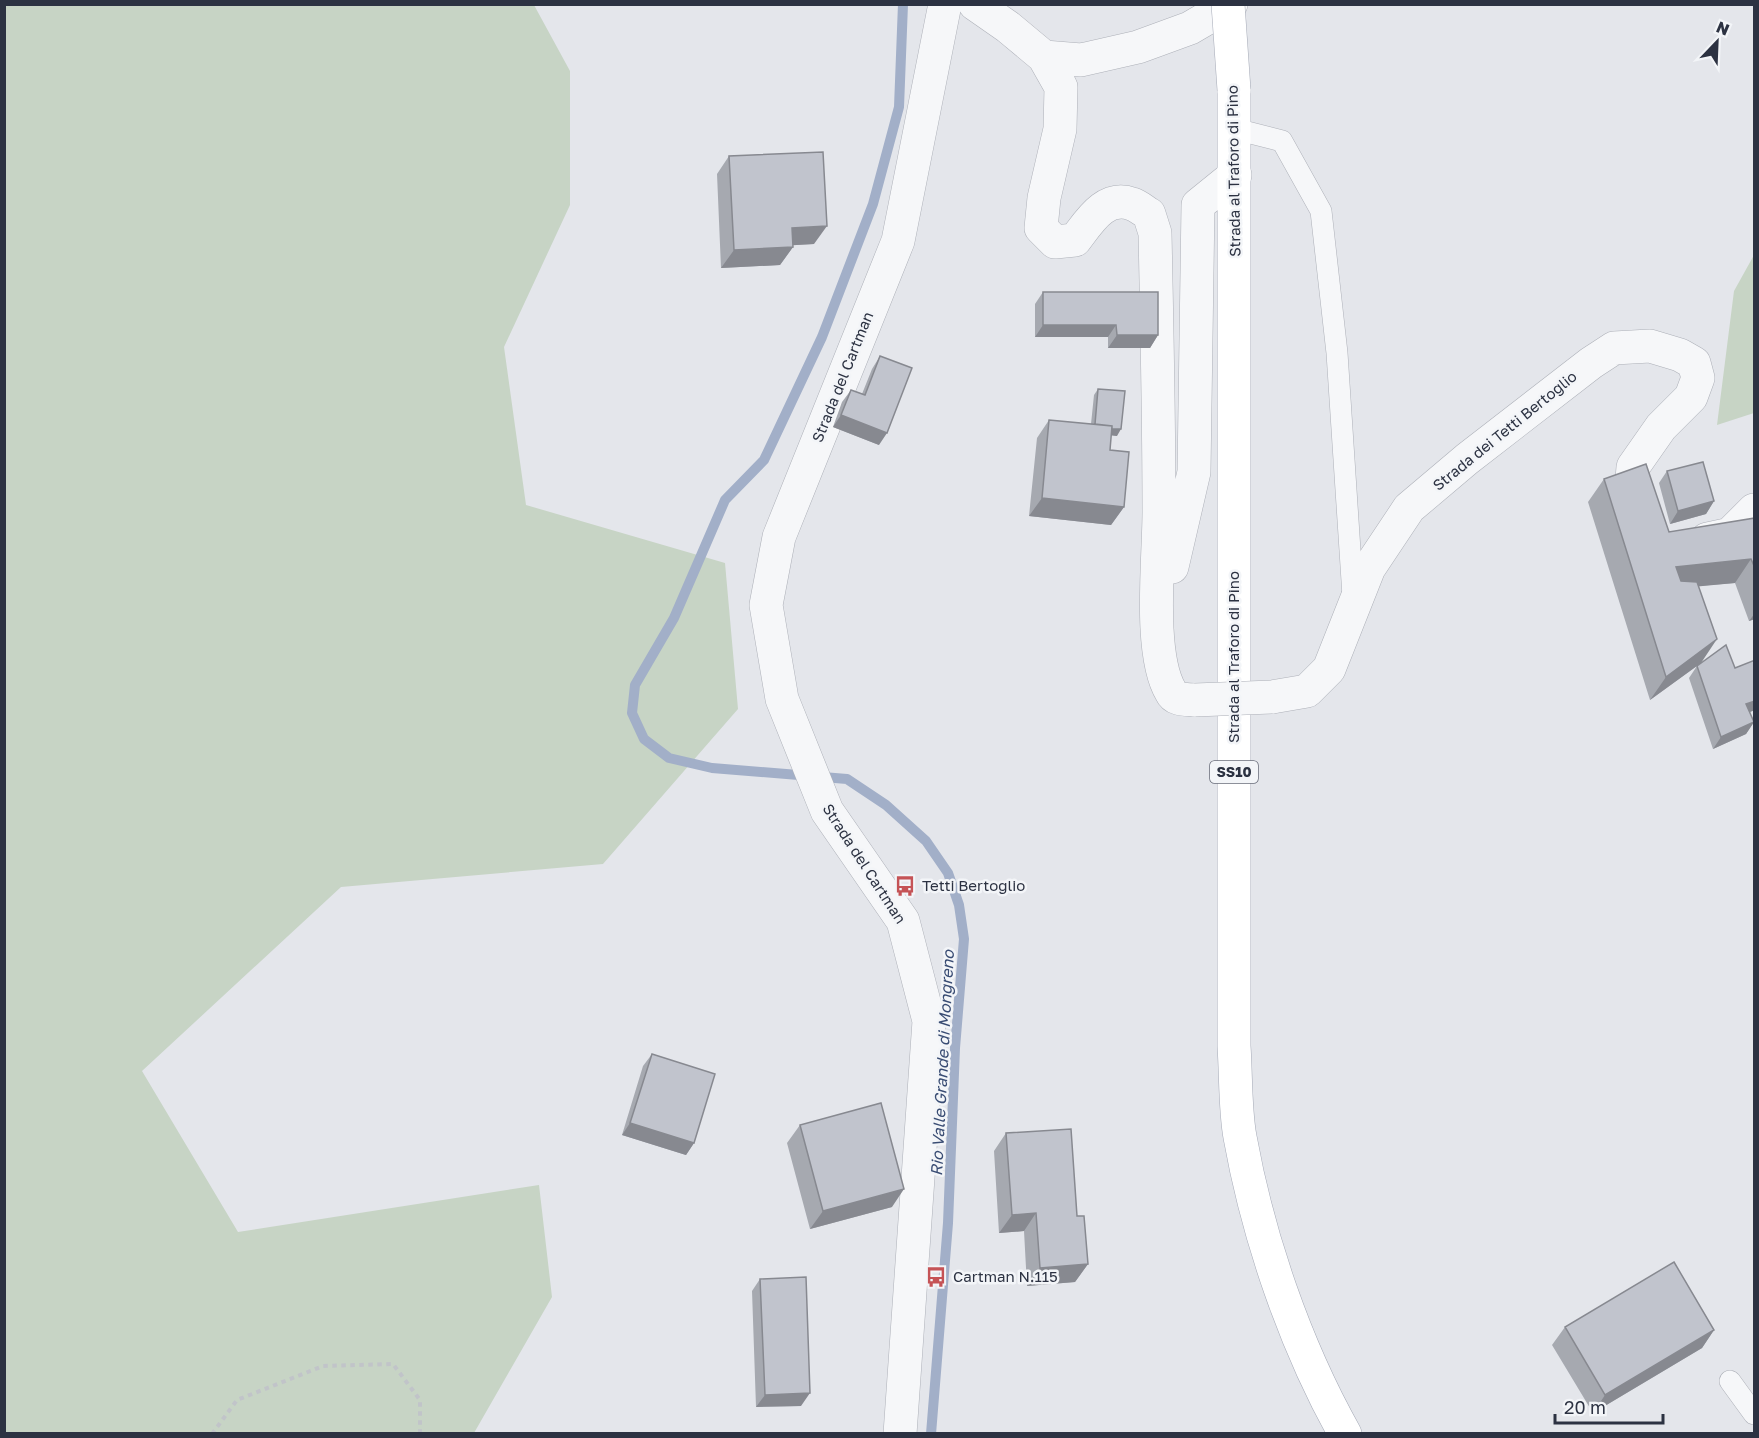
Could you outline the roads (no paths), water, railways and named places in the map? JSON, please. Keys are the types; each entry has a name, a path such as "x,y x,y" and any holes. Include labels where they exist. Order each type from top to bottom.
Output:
{"main road":[{"name":"Strada al Traforo di Pino","path":"1230,4 1235,129 1234,1046 1239,1136 1259,1218 1290,1318 1329,1405 1345,1434"}],"street":[{"name":"Strada del Cartman","path":"900,1434 929,1021 903,921 827,811 782,699 766,605 779,537 898,241 945,4"},
{"name":"Strada dei Tetti Bertoglio","path":"975,4 1008,27 1044,57 1061,87 1060,129 1044,198 1041,228 1054,242 1075,240 1106,204 1119,202 1131,204 1149,214 1155,233 1159,513 1157,635 1163,673 1172,694 1179,699 1272,698 1307,690 1329,669 1369,568 1409,508 1485,445 1591,363 1614,348 1650,346 1680,355 1694,363 1698,378 1691,397 1662,427 1633,467 1632,479 1652,531 1669,538 1705,539 1730,534 1755,510"},
{"path":"1044,57 1081,60 1138,47 1190,28 1230,4"},
{"name":"Strada dei Tetti Bertoglio","path":"1157,635 1194,472 1198,205 1235,175"}],"lane":[{"path":"1235,129 1282,141 1321,211 1337,353 1354,606"},
{"path":"1730,1380 1755,1414"}],"waterway":[{"name":"Rio Valle Grande di Mongreno","path":"903,4 899,107 873,204 822,337 764,460 725,500 674,618 635,685 632,713 644,739 669,758 712,768 847,779 886,805 926,841 948,873 959,905 964,939 955,1048 948,1223 931,1434"}],"place":[{"name":"Tetti Bertoglio","path":"905,886"},
{"name":"Cartman N.115","path":"936,1277"}]}
